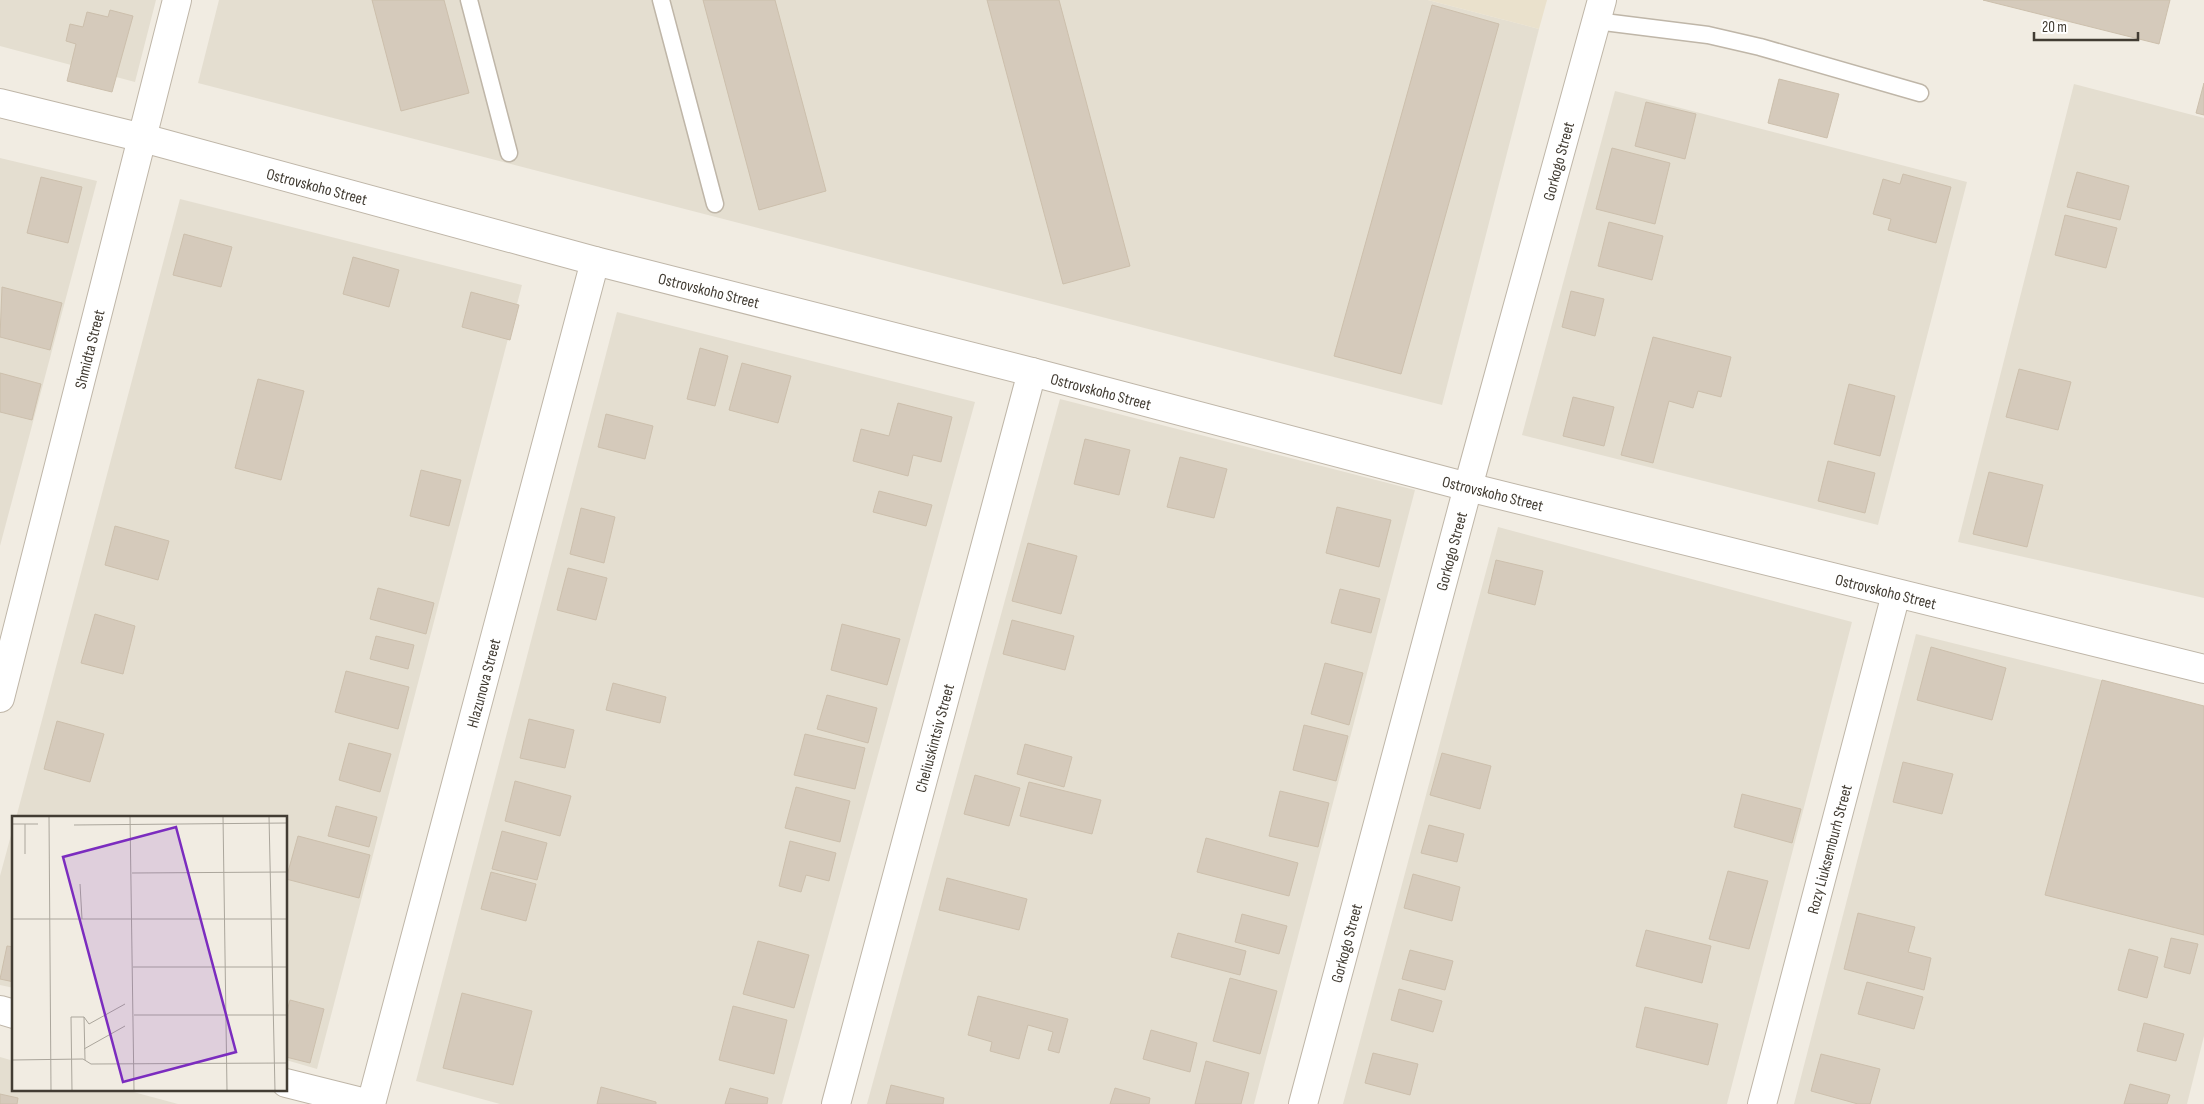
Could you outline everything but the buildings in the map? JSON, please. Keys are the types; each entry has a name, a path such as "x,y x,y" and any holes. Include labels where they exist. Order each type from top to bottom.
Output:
{"street":[{"name":"Shmidta Street","path":"0,698 177,0"},
{"name":"Gorkogo Street","path":"1303,1104 1468,487 1599,10"},
{"name":"Ostrovskoho Street","path":"0,103 143,138 595,261 1032,372 1468,487 1896,594 2204,668"},
{"name":"Hlazunova Street","path":"370,1104 595,261"},
{"name":"Cheliuskintsiv Street","path":"836,1104 1032,372"},
{"name":"Rozy Liuksemburh Street","path":"1762,1104 1896,594"},
{"path":"288,1084 370,1104"}],"lane":[{"path":"469,0 509,154"},
{"path":"661,0 715,204"},
{"path":"1599,10 1760,47 1920,93"}],"shaded area":[{"path":"0,0 156,0 135,82 0,46"},
{"path":"219,0 1428,0 1539,29 1442,405 198,83"},
{"path":"1428,0 1547,0 1539,29"},
{"path":"2074,84 2204,118 2204,598 1958,542"},
{"path":"1615,91 1967,182 1878,525 1522,435"},
{"path":"0,158 97,181 0,546"},
{"path":"180,199 522,285 317,1069 288,1061 288,816 17,816"},
{"path":"617,312 975,402 782,1104 500,1104 416,1081"},
{"path":"1060,399 1415,490 1254,1104 867,1104"},
{"path":"1498,527 1852,622 1727,1104 1343,1104"},
{"path":"1916,634 2102,680 2046,894 2204,935 2204,1036 2187,1104 1794,1104"},
{"path":"12,831 12,988 0,985 0,876"},
{"path":"0,1057 12,1060 12,1092 133,1092 178,1104 0,1104"}]}
